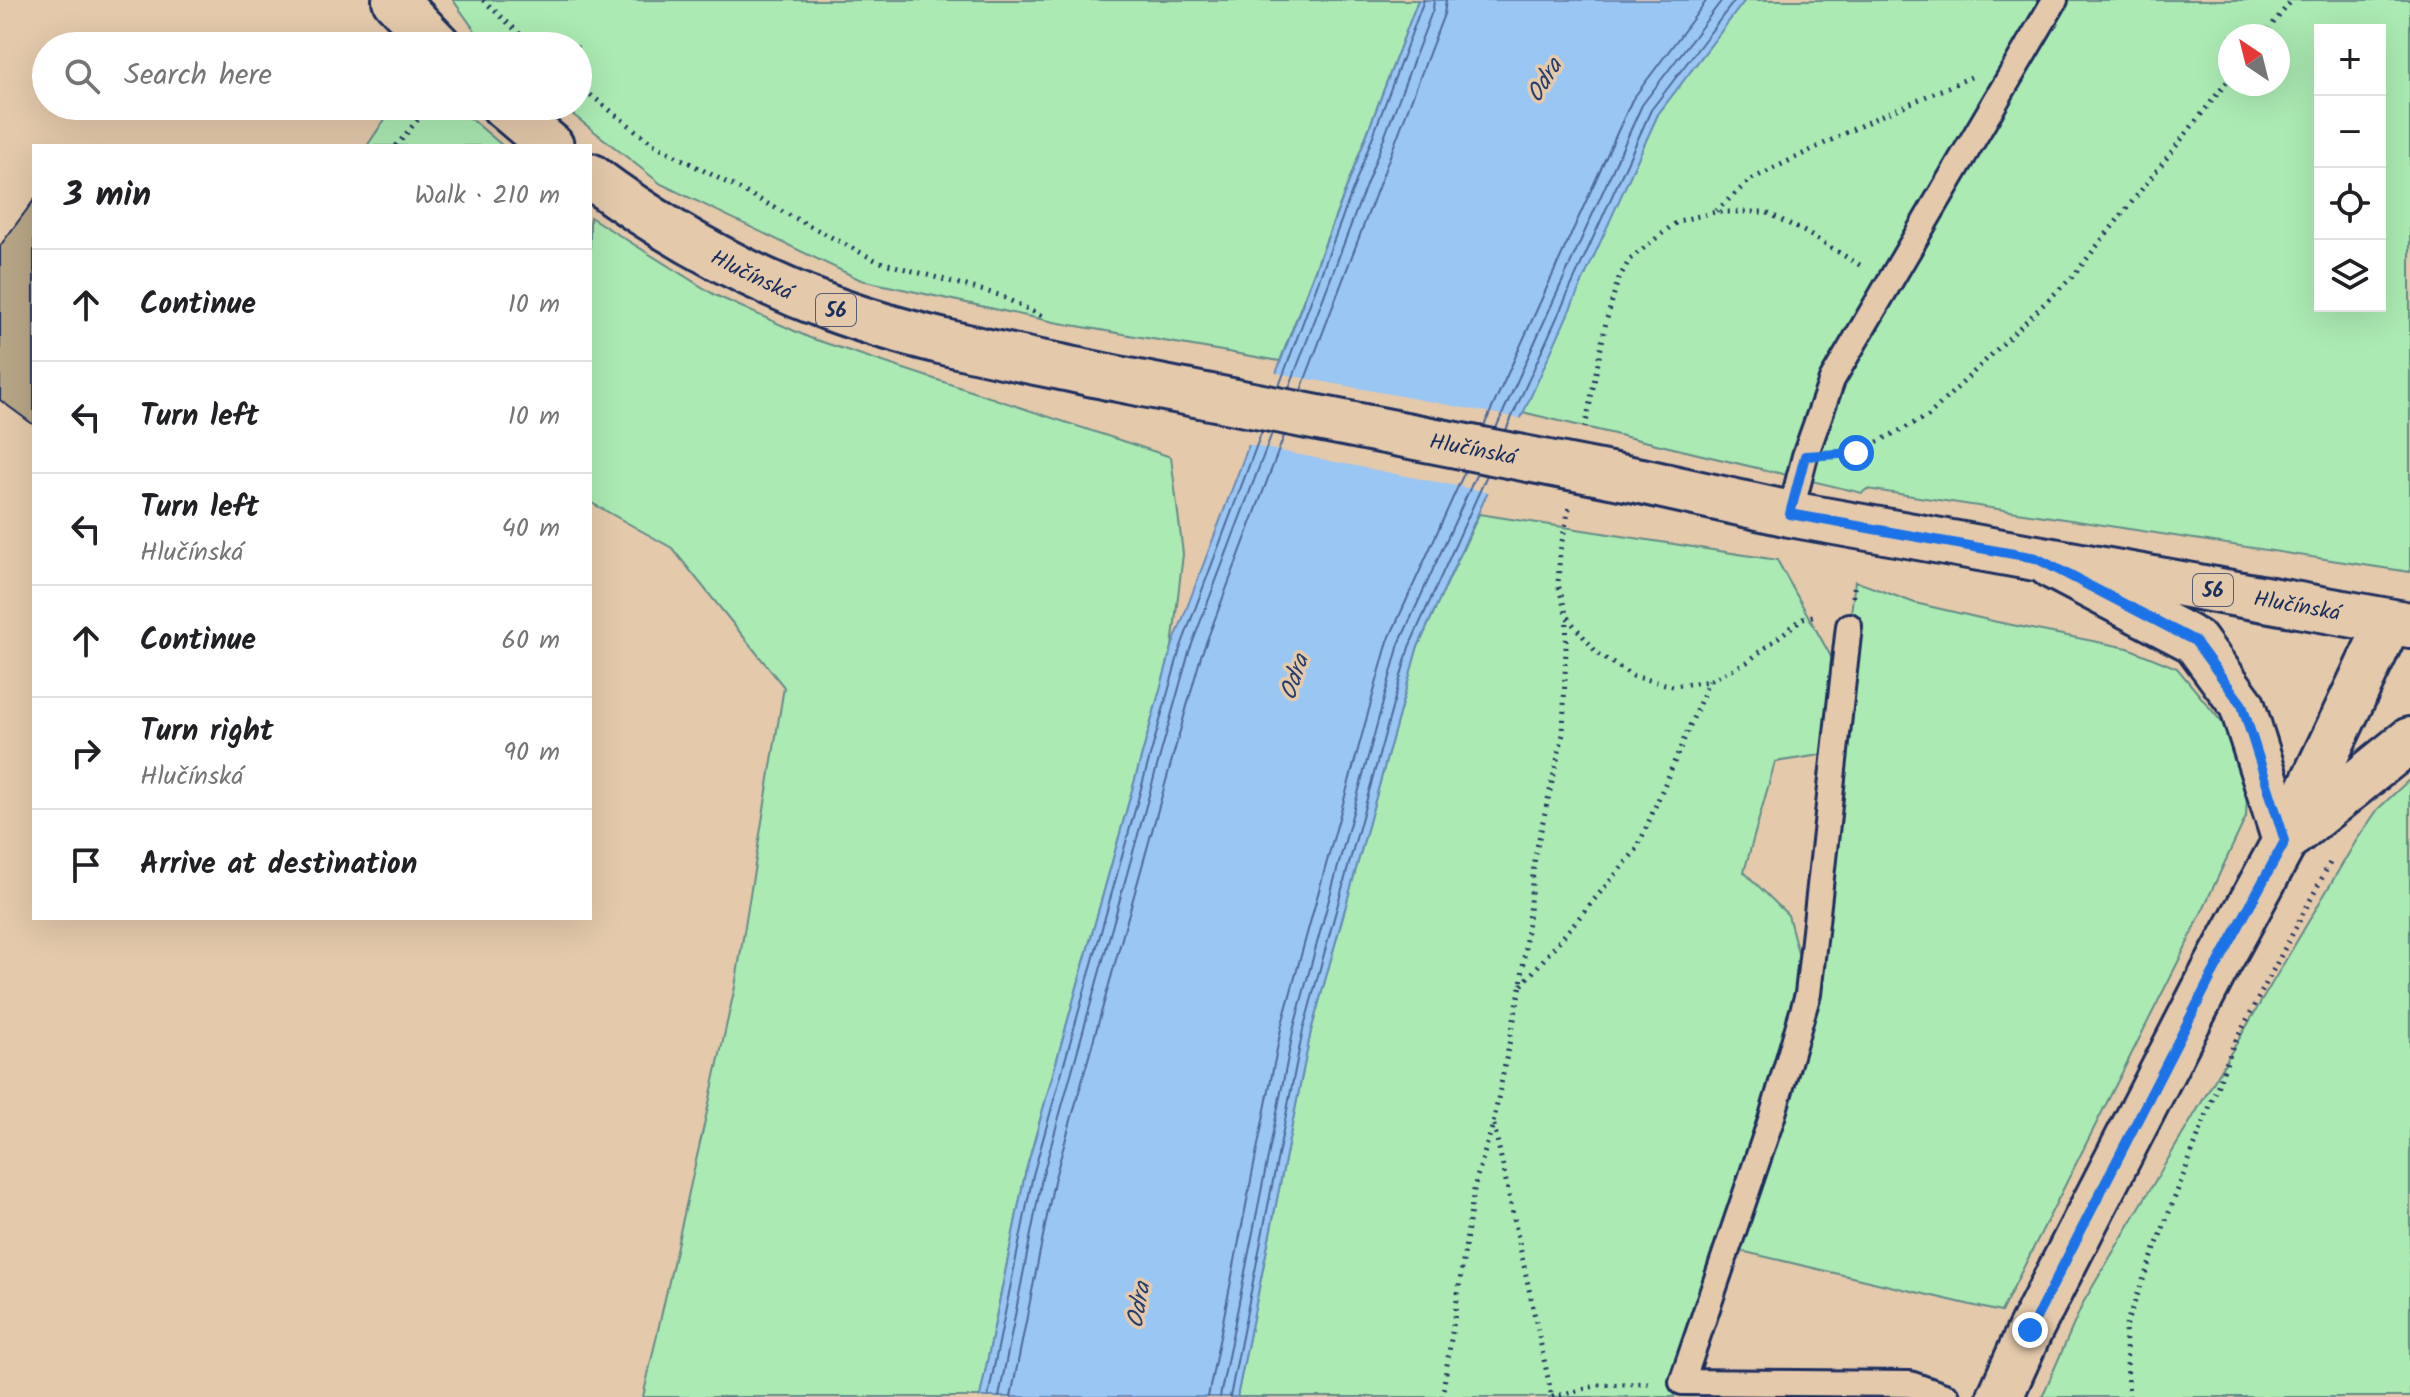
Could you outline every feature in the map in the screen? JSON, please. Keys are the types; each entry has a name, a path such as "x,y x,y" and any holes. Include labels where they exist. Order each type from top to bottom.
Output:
{"main road":[{"path":"395,0 426,32"},
{"path":"520,120 549,144"},
{"name":"Hlučínská","path":"592,177 646,215 777,286 832,309 971,348 1641,481 1790,514 2400,624 2212,975 2030,1330 2000,1397"},
{"path":"2036,558 2195,641 2242,705 2285,841 2410,740"}],"lane":[{"path":"1790,514 1805,456 1832,380 2055,0"},
{"path":"1849,626 1808,994 1772,1117 1682,1382 1910,1384 1947,1397"}],"path":[{"path":"483,0 518,32"},
{"path":"2273,24 2292,0"},
{"path":"1715,212 1750,180 1876,118 2024,53"},
{"path":"1805,456 1856,453 1928,416 2074,275 2218,93"},
{"path":"592,96 653,144 877,261 999,295 1056,323"},
{"path":"398,144 417,120"},
{"path":"1442,1397 1475,1184 1493,1124 1521,985 1535,856 1563,734 1567,617"},
{"path":"1521,985 1637,849 1709,681"},
{"path":"2129,1397 2125,1327 2233,1046 2338,849"},
{"path":"1493,1124 1552,1397 1599,1385 1682,1382"}],"green space":[{"path":"453,0 1418,0 1280,361 1054,322 861,280 661,184 580,120 592,120 592,32 476,32"},
{"path":"1745,0 2410,0 2410,572 1867,489 1862,493 1522,412 1658,114"},
{"path":"385,120 472,120 501,144 368,144"},
{"path":"592,218 715,295 810,338 1171,457 1183,554 1172,647 1025,1174 980,1397 643,1397 735,987 784,687 672,548 592,503"},
{"path":"1479,514 1777,560 1843,678 1855,581 1915,603 2128,648 2177,668 2225,726 2234,742 2247,793 2246,817 2183,952 2001,1312 1728,1248 1740,1212 1674,1397 1237,1397 1311,1031 1417,649","holes":["1834,753 1808,991 1788,915 1744,872 1775,762"]},
{"path":"2410,779 2410,1397 2042,1397 2083,1303 2356,841 2378,809"}],"water":[{"name":"Odra","path":"1418,0 1745,0 1658,114 1417,649 1311,1031 1237,1397 980,1397 1025,1174 1172,647"}],"pier":[{"path":"1271,372 1524,419 1492,493 1244,444"}],"building":[{"path":"32,203 32,424 0,400 0,246"}],"route":[{"path":"1856,453 1805,456 1790,514 2036,558 2195,641 2242,705 2285,841 2212,975 2030,1330"}]}
